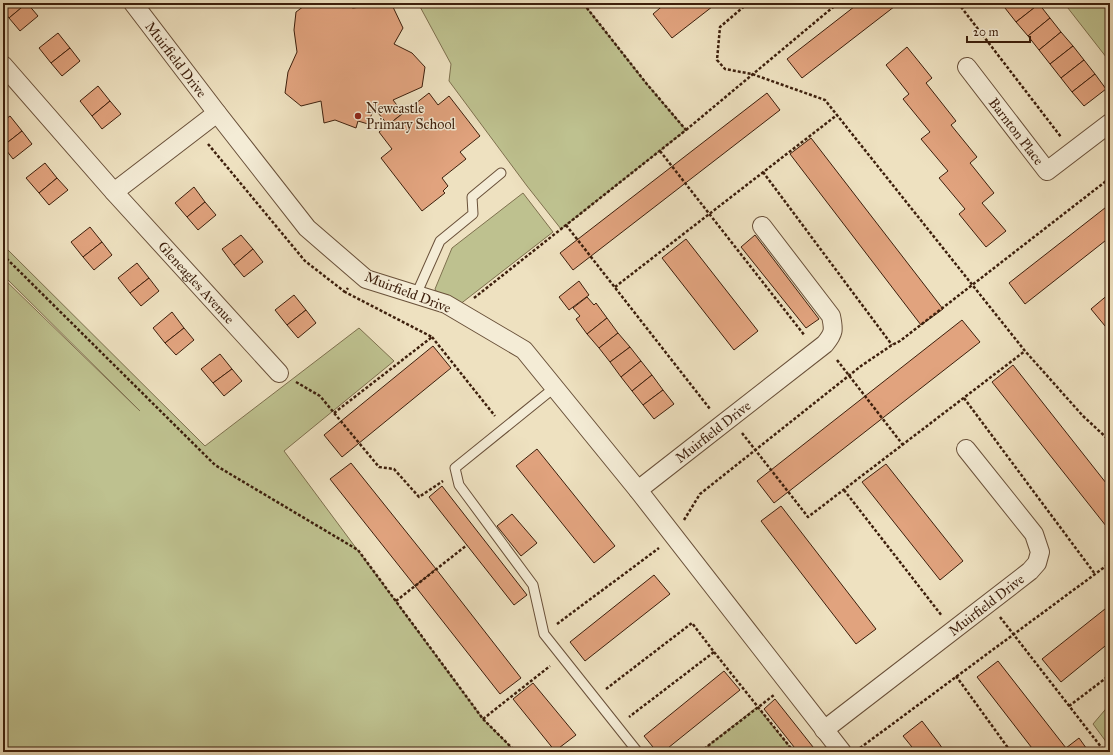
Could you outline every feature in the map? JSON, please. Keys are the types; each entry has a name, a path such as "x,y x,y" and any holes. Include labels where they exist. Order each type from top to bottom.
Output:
{"street":[{"name":"Muirfield Drive","path":"133,3 307,228 366,279 446,304 524,350 638,490 842,752"},
{"name":"Gleneagles Avenue","path":"3,65 114,192 279,373"},
{"name":"Barnton Place","path":"967,67 1047,171 1110,123"},
{"path":"114,192 217,113"},
{"name":"Muirfield Drive","path":"638,490 821,347 832,336 834,327 831,316 762,226"},
{"name":"Muirfield Drive","path":"824,730 1030,571 1037,563 1040,552 1034,534 966,449"}],"lane":[{"path":"416,295 440,241 473,214 472,197 501,173"},
{"path":"554,388 455,468 459,485 533,585 544,634 637,751"}],"path":[{"path":"583,3 646,83 686,130"},
{"path":"748,3 720,27 717,60 725,69 752,74 825,100 1025,351 1082,416 1110,441"},
{"path":"457,311 686,130 838,3"},
{"path":"958,3 1072,152"},
{"path":"1105,3 1110,9"},
{"path":"615,287 837,115"},
{"path":"196,129 305,261 345,292 432,337 504,428"},
{"path":"660,151 710,214 821,347 849,375 903,445"},
{"path":"763,172 892,345"},
{"path":"544,634 674,536 700,494 849,375 900,341 1110,178"},
{"path":"566,225 615,287 726,421 756,450 808,517 1025,351"},
{"path":"3,255 215,466 358,550 483,719 516,752"},
{"path":"345,292 357,272"},
{"path":"334,413 432,337"},
{"path":"279,373 320,396 379,467 394,469 419,497 442,480 459,485"},
{"path":"964,398 1095,574"},
{"path":"844,490 953,630"},
{"path":"396,601 467,545"},
{"path":"855,752 1110,563"},
{"path":"990,602 1013,634 1105,752"},
{"path":"595,698 692,624 794,752"},
{"path":"617,726 714,652"},
{"path":"483,719 562,657"},
{"path":"1069,706 1110,675"},
{"path":"956,676 1011,752"},
{"path":"700,752 789,684"}],"green space":[{"path":"418,3 583,3 646,83 686,130 561,229 449,81 451,64"},
{"path":"1064,3 1103,3 1110,12 1110,62"},
{"path":"523,193 553,232 459,305 439,297 435,289 452,248"},
{"path":"3,245 205,446 359,328 394,361 284,451 483,719 516,752 3,752 3,278 140,411 3,275"},
{"path":"1110,704 1110,747 1093,724"},
{"path":"757,707 794,752 700,752"}],"building":[{"path":"3,3 27,3 9,18 3,10"},
{"path":"27,3 38,16 20,31 9,18"},
{"path":"308,3 338,3 353,8 375,5 393,7 403,28 394,44 412,53 425,67 422,87 393,100 403,113 388,125 374,108 368,124 358,121 356,128 335,120 324,123 321,101 301,106 285,93 288,72 297,52 294,30 296,12"},
{"path":"666,3 717,3 672,38 653,14"},
{"path":"859,3 899,3 802,78 787,59"},
{"path":"1011,3 1039,4 1016,22 1005,8"},
{"path":"1039,4 1050,18 1028,36 1016,22"},
{"path":"1050,18 1061,32 1039,50 1028,36"},
{"path":"1061,32 1073,46 1050,64 1039,50"},
{"path":"58,33 70,48 51,63 39,48"},
{"path":"1073,46 1084,60 1061,78 1050,64"},
{"path":"907,47 932,78 926,83 956,121 951,125 977,157 970,163 994,193 982,203 1006,231 986,247 959,214 965,209 939,178 948,171 921,139 930,132 903,99 909,94 886,65"},
{"path":"70,48 80,61 62,76 51,63"},
{"path":"1084,60 1095,74 1072,92 1061,78"},
{"path":"1095,74 1106,89 1084,106 1072,92"},
{"path":"98,86 110,101 92,116 80,101"},
{"path":"429,93 438,105 449,96 480,136 460,152 466,159 442,178 448,186 443,191 445,193 422,211 381,158 392,149 379,132"},
{"path":"767,93 780,110 573,270 560,253"},
{"path":"110,101 121,114 102,129 92,116"},
{"path":"10,116 22,131 3,146 3,121"},
{"path":"22,131 32,144 13,159 3,146"},
{"path":"811,138 943,309 921,325 790,154"},
{"path":"45,163 57,178 39,193 26,178"},
{"path":"57,178 68,190 49,205 39,193"},
{"path":"194,187 205,202 187,217 175,203"},
{"path":"205,202 216,215 198,230 187,217"},
{"path":"1110,204 1110,237 1025,304 1009,283"},
{"path":"90,227 102,242 83,257 71,242"},
{"path":"241,235 253,249 234,265 222,249"},
{"path":"755,235 819,319 806,328 741,247"},
{"path":"686,239 758,331 734,350 662,258"},
{"path":"102,242 112,255 94,270 83,257"},
{"path":"253,249 263,262 244,277 234,265"},
{"path":"137,263 149,278 130,293 118,278"},
{"path":"149,278 159,291 141,306 130,293"},
{"path":"579,281 589,295 569,310 559,297"},
{"path":"1110,293 1110,332 1091,309"},
{"path":"294,295 306,310 287,325 275,310"},
{"path":"587,297 594,305 596,303 607,318 587,334 576,319 580,316 573,308"},
{"path":"306,310 316,323 298,338 287,325"},
{"path":"172,312 184,328 165,343 153,328"},
{"path":"607,318 618,333 599,348 587,334"},
{"path":"962,320 980,342 774,503 757,481"},
{"path":"184,328 194,340 176,355 165,343"},
{"path":"618,333 630,347 610,362 599,348"},
{"path":"433,346 451,368 342,457 324,435"},
{"path":"630,347 641,361 621,377 610,362"},
{"path":"220,354 232,369 213,383 201,369"},
{"path":"641,361 652,375 632,391 621,377"},
{"path":"1013,365 1110,488 1110,531 992,382"},
{"path":"232,369 242,381 224,396 213,383"},
{"path":"652,375 663,390 643,405 632,391"},
{"path":"663,390 674,404 654,419 643,405"},
{"path":"537,449 615,546 594,563 516,466"},
{"path":"351,463 436,569 415,586 330,479"},
{"path":"886,464 963,561 940,580 862,482"},
{"path":"442,486 527,595 514,605 429,497"},
{"path":"781,506 876,629 856,644 761,521"},
{"path":"512,514 537,543 521,556 497,526"},
{"path":"436,569 521,678 500,694 415,586"},
{"path":"654,575 670,594 585,661 570,642"},
{"path":"1110,605 1110,642 1061,682 1042,659"},
{"path":"998,661 1066,748 1079,738 1089,752 1035,752 977,677"},
{"path":"724,671 740,690 663,752 657,752 644,736"},
{"path":"533,683 576,735 555,751 513,699"},
{"path":"775,699 817,752 798,752 764,709"},
{"path":"922,721 945,752 916,752 903,736"}],"place":[{"name":"Newcastle Primary School","path":"358,116"}]}
